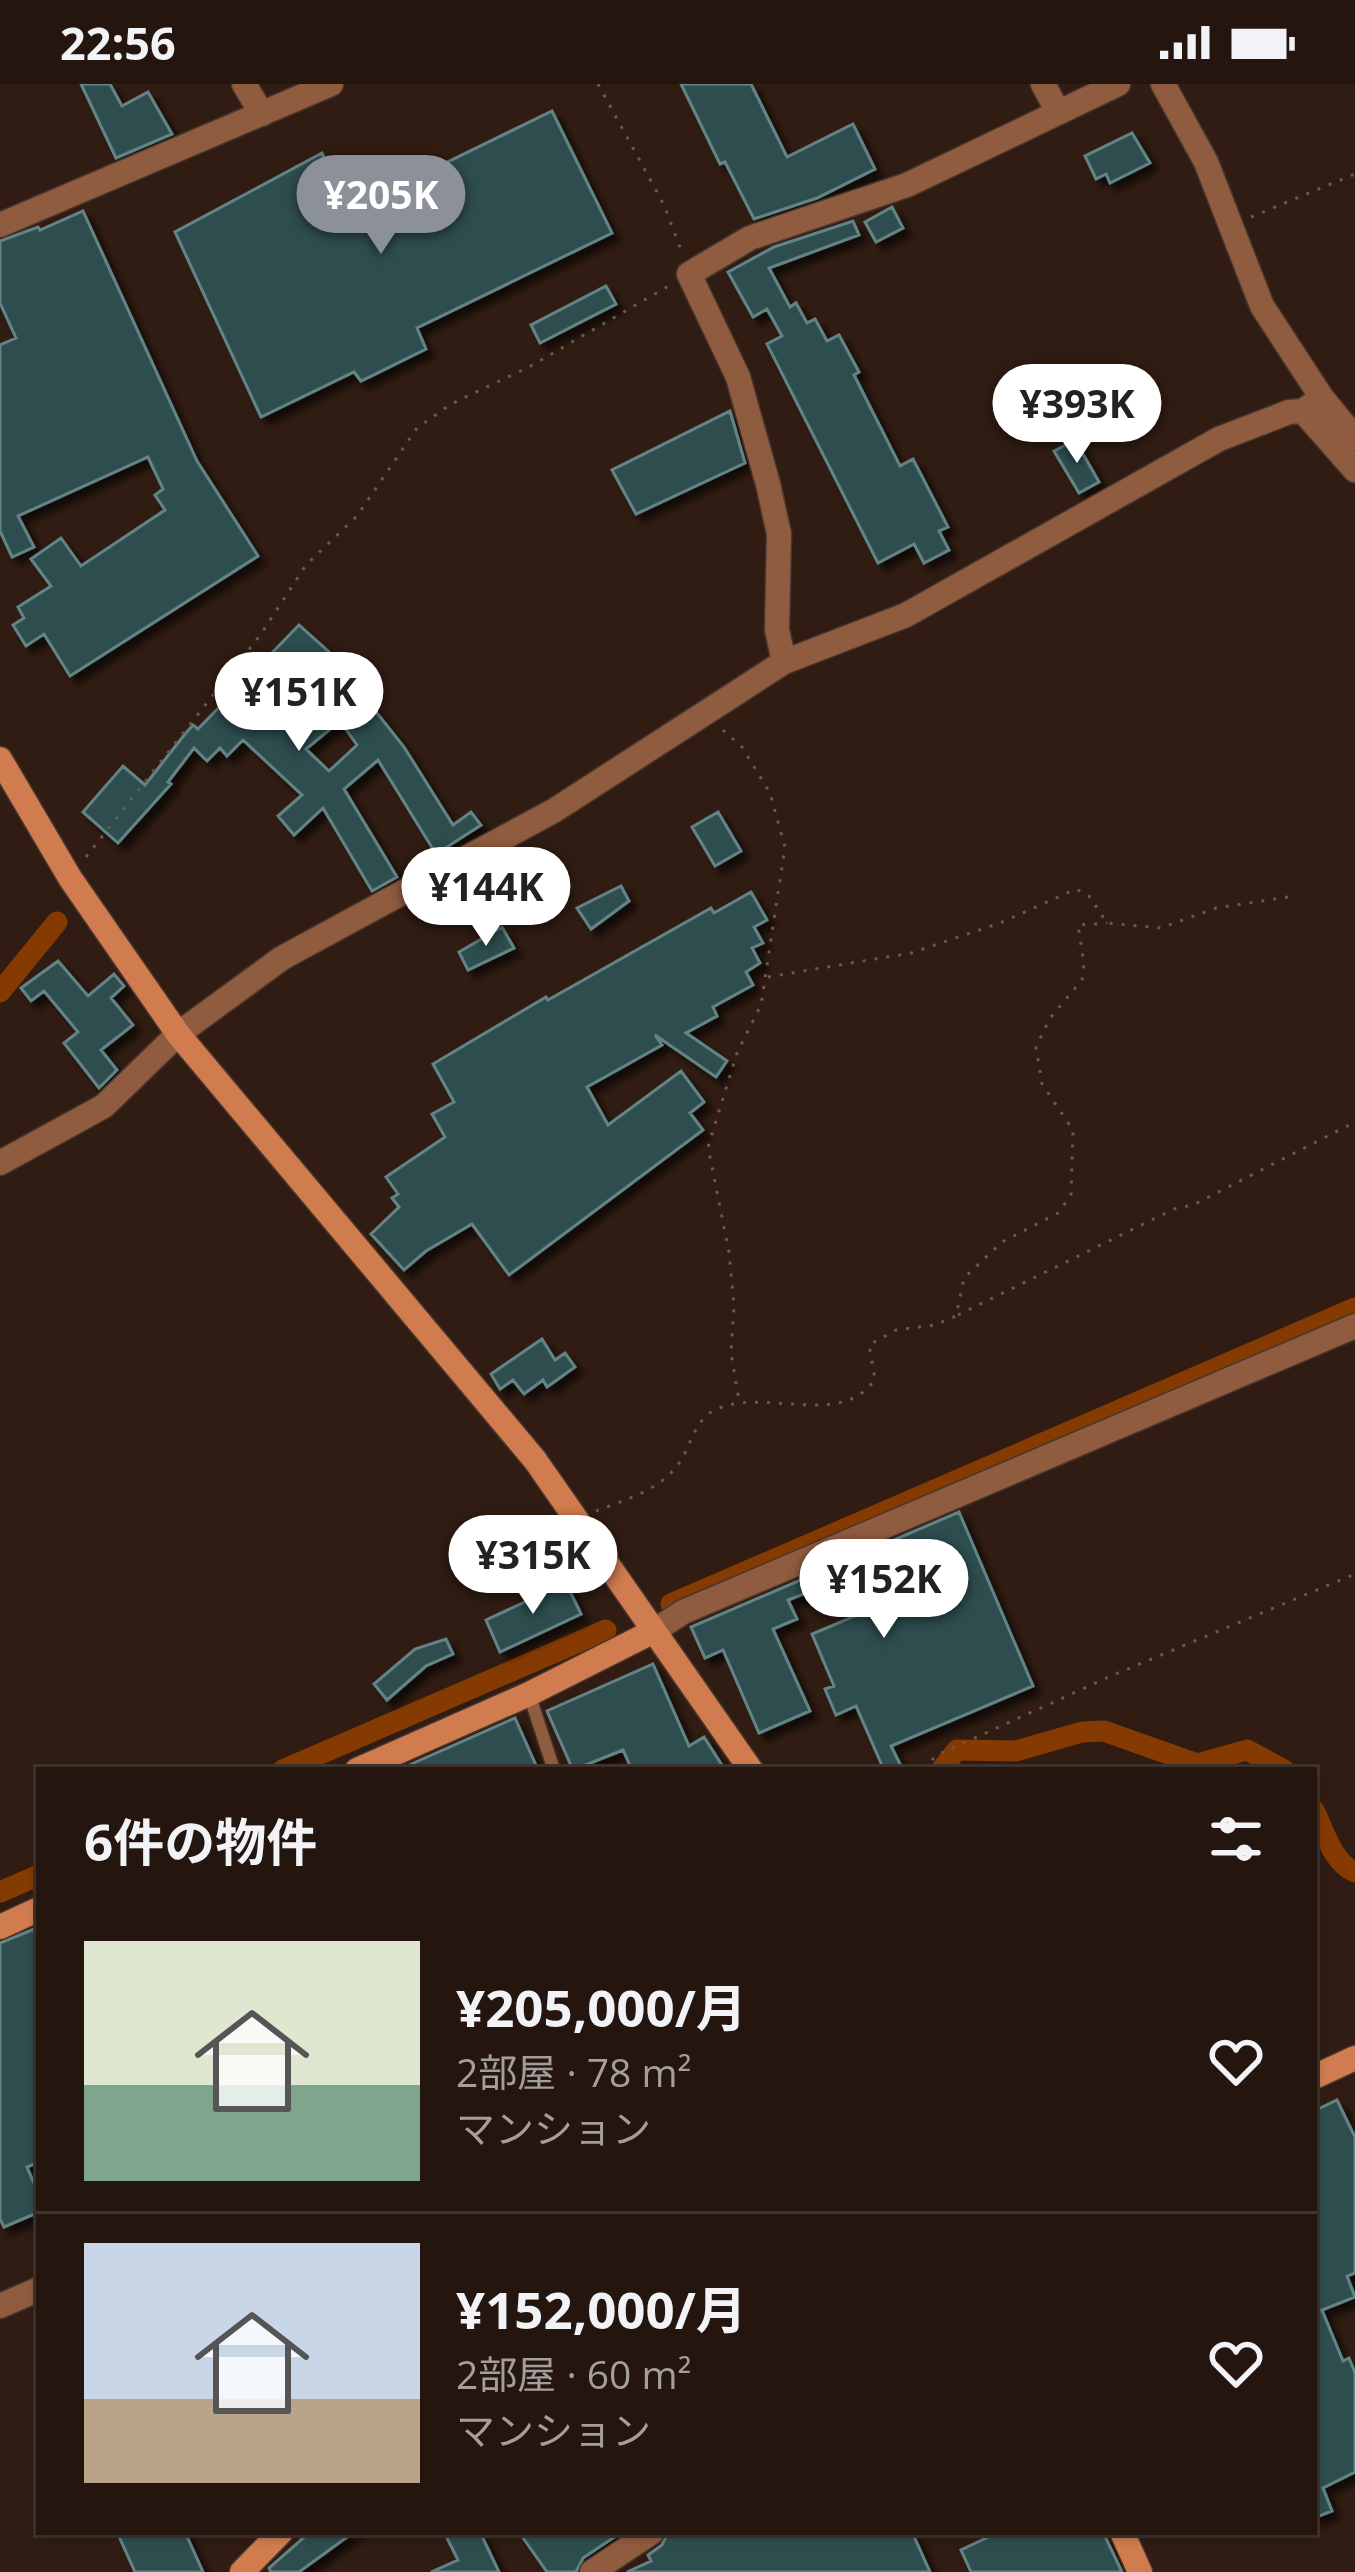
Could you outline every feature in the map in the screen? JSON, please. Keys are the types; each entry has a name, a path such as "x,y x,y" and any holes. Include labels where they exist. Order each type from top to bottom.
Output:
{"street":[{"path":"244,84 262,114"},
{"path":"0,225 331,84"},
{"path":"1043,84 1057,110"},
{"path":"784,662 777,630 779,534 768,484 738,376 689,274 750,238 907,185 1118,84"},
{"path":"1163,84 1206,162 1262,306 1312,404 1355,470"},
{"path":"1312,404 1355,437"},
{"path":"0,1162 104,1106 178,1034 282,958 555,810 784,662 906,615 1219,440 1312,404"},
{"path":"0,759 70,878 178,1034 535,1460 749,1767"},
{"path":"364,1767 530,1694 683,1612 1355,1326"},
{"path":"0,1927 36,1911"},
{"path":"1317,2076 1355,2058"},
{"path":"0,2306 36,2290"},
{"path":"242,2572 278,2535"},
{"path":"592,2572 624,2563 649,2535"},
{"path":"1122,2535 1140,2572"}],"lane":[{"path":"530,1694 553,1767"}],"path":[{"path":"70,878 261,634 306,565 357,516 417,428 451,404 529,367 689,274 664,205 598,84"},
{"path":"1231,225 1355,174"},
{"path":"703,712 742,747 778,812 785,847 760,1005 737,1053 708,1147 729,1252 734,1306 731,1354 739,1402"},
{"path":"766,978 911,953 1076,889 1089,896 1107,923"},
{"path":"956,1316 964,1278 1002,1242 1058,1214 1071,1195 1073,1130 1042,1084 1036,1047 1050,1018 1082,980 1078,925 1161,928 1216,908 1288,897"},
{"path":"578,1518 646,1492 678,1466 689,1436 713,1410 739,1402 845,1403 865,1394 875,1378 868,1345 896,1330 935,1325 956,1316 1174,1208 1193,1205 1355,1122"},
{"path":"927,1767 935,1756 1111,1676 1355,1574"}],"building":[{"path":"81,84 110,84 122,106 148,92 172,134 116,158"},
{"path":"681,84 751,84 787,157 853,124 875,169 817,198 754,219 725,162 720,164"},
{"path":"552,111 612,233 417,328 426,349 361,381 354,372 261,417 175,232 322,153 347,211"},
{"path":"1132,133 1150,163 1110,183 1106,174 1096,179 1085,156"},
{"path":"892,207 903,228 876,242 865,222"},
{"path":"83,211 197,461 258,556 70,676 44,634 26,646 13,625 24,618 18,607 51,586 31,559 61,538 81,566 165,510 155,495 163,489 148,457 18,516 34,547 12,557 0,531 0,345 16,338 0,303 0,241"},
{"path":"853,221 859,235 769,268 790,307 796,303 807,323 815,319 827,341 839,335 900,466 913,459 948,527 939,531 949,550 924,563 914,544 878,563 767,344 782,336 767,309 753,317 728,272 774,247"},
{"path":"606,286 616,304 540,343 531,325"},
{"path":"730,411 745,463 636,514 612,470"},
{"path":"1075,440 1099,482 1079,493 1054,451"},
{"path":"299,625 328,651 404,747 453,825 471,812 481,825 436,854 378,760 344,789 397,877 372,891 323,808 294,835 278,816 302,795 243,740 227,756 220,748 207,761 194,748 168,782 171,784 118,843 83,812 123,766 145,785 193,725 198,729","holes":["340,721 357,745 329,771 306,749"]},
{"path":"718,812 741,851 715,866 692,827"},
{"path":"621,886 629,901 591,929 577,908"},
{"path":"751,892 767,920 754,927 763,943 752,948 760,963 746,972 753,985 713,1007 717,1016 686,1033 727,1061 716,1077 655,1035 662,1045 587,1087 608,1125 681,1071 704,1102 690,1113 703,1130 509,1275 472,1224 404,1270 371,1234 399,1207 392,1198 398,1194 386,1177 445,1137 432,1114 454,1102 433,1064 546,997 711,908 714,913"},
{"path":"502,927 514,948 468,970 459,952"},
{"path":"58,961 88,996 114,974 124,986 111,998 133,1025 101,1050 117,1070 99,1088 64,1043 78,1032 44,991 31,1001 21,988"},
{"path":"542,1339 555,1360 565,1353 575,1367 547,1387 543,1380 524,1394 513,1380 500,1389 491,1374"},
{"path":"959,1512 1033,1686 891,1746 902,1767 883,1767 856,1706 836,1715 825,1689 834,1686 812,1634 855,1616 839,1580 788,1600 797,1619 773,1629 810,1711 759,1733 723,1650 705,1658 691,1627"},
{"path":"566,1583 581,1614 500,1652 486,1620"},
{"path":"446,1639 453,1654 426,1666 387,1700 374,1684 415,1649"},
{"path":"653,1664 689,1746 704,1737 723,1767 631,1767 623,1750 572,1767 547,1711"},
{"path":"515,1718 537,1767 405,1767"},
{"path":"36,1928 36,2163 27,2167 36,2188 36,2213 4,2227 0,2219 0,1943"},
{"path":"1337,2100 1355,2137 1355,2273 1347,2276 1355,2297 1322,2310 1343,2361 1349,2358 1355,2373 1355,2472 1323,2488 1332,2511 1317,2517 1317,2110"},
{"path":"118,2535 186,2535 203,2572 135,2572"},
{"path":"307,2535 350,2535 299,2572 271,2572 269,2568"},
{"path":"446,2535 481,2535 499,2572 431,2572 458,2560"},
{"path":"521,2535 618,2535 583,2558 576,2572 547,2572"},
{"path":"667,2535 913,2535 930,2572 627,2572 651,2561 648,2555"},
{"path":"993,2535 1104,2535 1122,2572 971,2572 961,2550"}],"waterway":[{"path":"0,992 57,922"},
{"path":"671,1604 1355,1308"},
{"path":"290,1767 606,1630"},
{"path":"943,1767 957,1750 1016,1751 1082,1732 1104,1731 1197,1764 1247,1750 1278,1767"},
{"path":"1317,1816 1335,1854 1355,1872"},
{"path":"0,1892 36,1876"}]}
